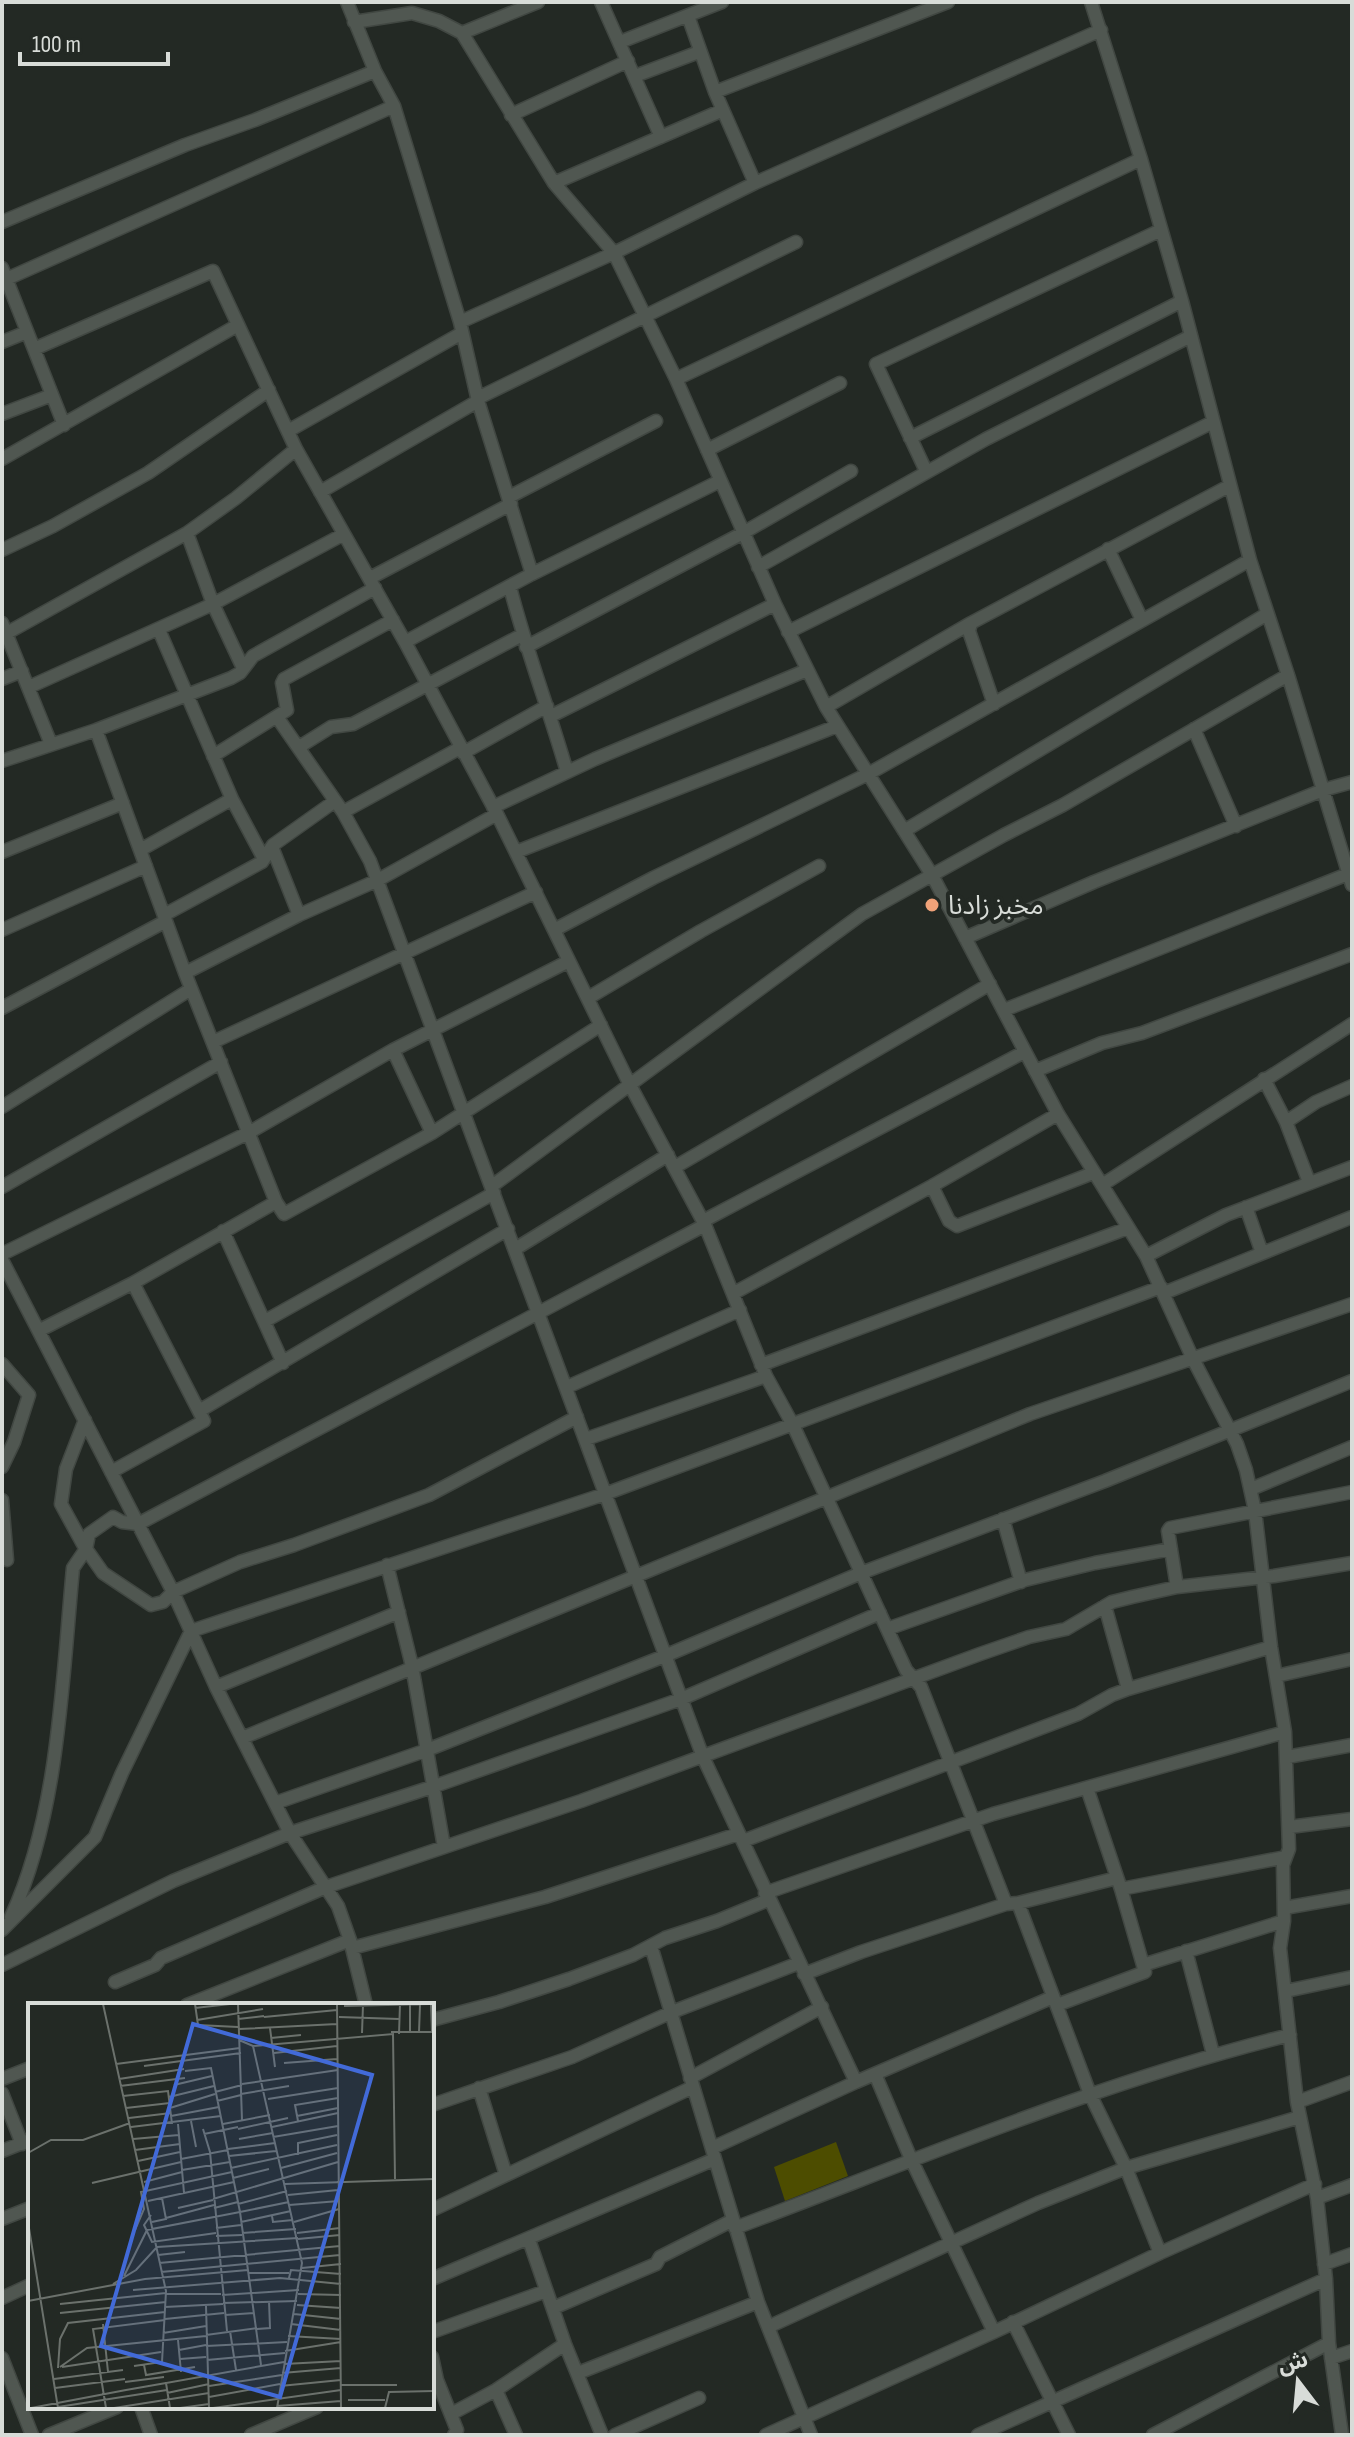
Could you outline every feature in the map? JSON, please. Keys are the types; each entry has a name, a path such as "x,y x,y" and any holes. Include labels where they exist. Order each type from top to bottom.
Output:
{"street":[{"path":"347,2 375,71 394,106 461,328 478,400 532,574"},
{"path":"462,33 538,2"},
{"path":"601,2 661,137"},
{"path":"620,42 722,2"},
{"path":"715,92 948,2"},
{"path":"1004,1010 1350,880 1250,560 1182,301 1091,2"},
{"path":"354,22 412,13 439,21 462,33 554,183 614,253 676,379 758,567 826,707 932,875 1058,1114 1146,1256 1242,1457 1255,1511 1271,1647 1285,1732 1289,1827 1283,1865 1284,1914 1280,1948 1297,2102 1317,2198 1329,2343 1344,2433"},
{"path":"688,16 715,92 755,183"},
{"path":"288,431 461,328 755,183 1101,30"},
{"path":"635,76 699,52"},
{"path":"511,115 628,61"},
{"path":"2,222 185,145 375,71"},
{"path":"64,425 3,276 394,106"},
{"path":"554,183 723,110"},
{"path":"676,379 1141,159"},
{"path":"926,471 876,364 1161,230"},
{"path":"320,492 478,400 643,315 796,242"},
{"path":"34,349 213,271 296,449 429,685 516,852 630,1085 704,1223 764,1370 793,1425 906,1670 921,1687 973,1821 1055,2001 1090,2094 1126,2168 1160,2253"},
{"path":"910,438 1182,301"},
{"path":"2,459 238,325"},
{"path":"2,342 27,332"},
{"path":"758,567 926,471 1191,336"},
{"path":"707,450 840,383"},
{"path":"2,550 53,526 148,473 269,390"},
{"path":"2,414 52,395"},
{"path":"2,761 96,730 231,678 253,656 372,583 510,500 656,421"},
{"path":"788,632 1213,422"},
{"path":"51,744 4,628 187,533 296,449"},
{"path":"299,747 331,727 353,724 743,533 851,471"},
{"path":"405,642 532,574 720,481"},
{"path":"826,707 971,623 1229,486"},
{"path":"187,533 213,604 243,668"},
{"path":"29,687 213,604 344,534"},
{"path":"1108,549 1142,620"},
{"path":"554,930 653,878 868,774 1250,560"},
{"path":"510,587 524,641 567,772"},
{"path":"2,1008 264,859 272,847 339,807 775,604"},
{"path":"904,831 1267,614"},
{"path":"213,756 287,710 284,679 393,620"},
{"path":"971,623 969,631 994,704"},
{"path":"159,630 232,799 264,859"},
{"path":"185,973 299,915 378,880 567,772 807,670"},
{"path":"2,679 22,671"},
{"path":"265,1321 493,1190 862,914 1063,805 1288,675"},
{"path":"277,717 362,844 378,880 703,1757 856,2082"},
{"path":"516,852 837,726"},
{"path":"1194,729 1236,826"},
{"path":"96,730 191,989 276,1202 284,1214 289,1214 432,1133 601,1025"},
{"path":"965,938 1094,882 1323,790 1352,782"},
{"path":"140,850 232,799"},
{"path":"2,852 123,803"},
{"path":"272,847 299,915"},
{"path":"2,930 146,866"},
{"path":"588,998 726,916 819,866"},
{"path":"213,1042 536,892"},
{"path":"1035,1071 1102,1043 1142,1033 1352,954"},
{"path":"2,1254 250,1132 432,1029 569,961"},
{"path":"515,1249 990,984"},
{"path":"2,1107 191,989"},
{"path":"1102,1185 1352,1024"},
{"path":"393,1050 432,1133"},
{"path":"5,1927 27,1883 48,1796 73,1568 86,1549 89,1534 113,1517 138,1524 539,1314 1024,1052"},
{"path":"2,1187 221,1062"},
{"path":"1264,1079 1286,1122 1309,1182"},
{"path":"1286,1122 1316,1102 1352,1086"},
{"path":"734,1293 1058,1114"},
{"path":"1146,1256 1246,1207 1352,1167"},
{"path":"932,1186 949,1221 957,1226 1093,1173"},
{"path":"40,1330 133,1283 276,1202"},
{"path":"1246,1207 1262,1253"},
{"path":"5,1927 95,1837 122,1773 191,1631 605,1494 1163,1290 1352,1217"},
{"path":"586,1439 1128,1228"},
{"path":"199,1411 508,1229"},
{"path":"223,1231 283,1363"},
{"path":"2,1260 173,1592 216,1687 290,1833 338,1906 351,1944 364,2003"},
{"path":"111,1472 204,1421 133,1283"},
{"path":"242,1738 1030,1414 1352,1304"},
{"path":"567,1387 740,1310"},
{"path":"2,1364 29,1395 24,1417 2,1467"},
{"path":"275,1803 427,1750 667,1655 861,1573 1352,1381"},
{"path":"85,1420 66,1469 61,1504 103,1573 151,1605 163,1602 173,1592 240,1562 429,1495 577,1417"},
{"path":"1251,1489 1352,1447"},
{"path":"1177,1587 1170,1528 1352,1492"},
{"path":"2,1500 7,1560"},
{"path":"1003,1519 1021,1582"},
{"path":"887,1629 1021,1582 1095,1563 1171,1549"},
{"path":"115,1982 155,1965 161,1958 326,1887 703,1757 1029,1637 1066,1629 1105,1606 1177,1587 1262,1578 1352,1563"},
{"path":"387,1565 412,1666 444,1847"},
{"path":"1105,1606 1128,1689"},
{"path":"216,1687 399,1612"},
{"path":"2,1965 173,1881 290,1833 432,1787 681,1699 880,1613"},
{"path":"192,2003 351,1944 545,1897 740,1837 1078,1714 1128,1689 1271,1647"},
{"path":"1276,1676 1352,1659"},
{"path":"434,2019 548,1986 767,1896 973,1821 1285,1732"},
{"path":"1287,1757 1352,1745"},
{"path":"434,2278 529,2240 714,2154 856,2082 1055,2001 1144,1974 1119,1884 1087,1788"},
{"path":"1289,1827 1352,1819"},
{"path":"434,2104 572,2057 672,2012 1012,1904 1286,1857"},
{"path":"1143,1965 1284,1914 1352,1896"},
{"path":"651,1946 758,2302 811,2435"},
{"path":"1186,1951 1213,2054"},
{"path":"1286,1991 1352,1977"},
{"path":"434,2209 692,2083 822,2007"},
{"path":"553,2308 656,2264 660,2257 734,2224 1090,2094 1213,2054 1290,2035"},
{"path":"2,2079 28,2069"},
{"path":"875,2074 949,2242 994,2332"},
{"path":"1297,2102 1352,2082"},
{"path":"479,2088 506,2175"},
{"path":"2,2093 26,2142 2,2151"},
{"path":"768,2327 949,2242 1126,2168 1300,2117"},
{"path":"766,2435 1315,2184"},
{"path":"1317,2198 1352,2185"},
{"path":"2,2219 28,2209"},
{"path":"529,2240 565,2344 602,2435"},
{"path":"1324,2264 1352,2254"},
{"path":"978,2435 1326,2279"},
{"path":"2,2298 28,2286"},
{"path":"434,2331 546,2291"},
{"path":"578,2373 758,2302"},
{"path":"1013,2322 1069,2435"},
{"path":"1153,2435 1329,2343"},
{"path":"451,2414 496,2390 565,2344"},
{"path":"1331,2358 1352,2351"},
{"path":"2,2358 32,2435"},
{"path":"434,2366 457,2430 454,2435"},
{"path":"496,2390 516,2435"},
{"path":"615,2435 699,2398"},
{"path":"76,2409 81,2421"},
{"path":"49,2435 112,2409"},
{"path":"142,2409 151,2435"},
{"path":"251,2435 312,2409"}],"shaded area":[{"path":"836,2142 848,2176 785,2201 774,2167"}],"place":[{"name":"مخبز زادنا","path":"932,905"}]}
